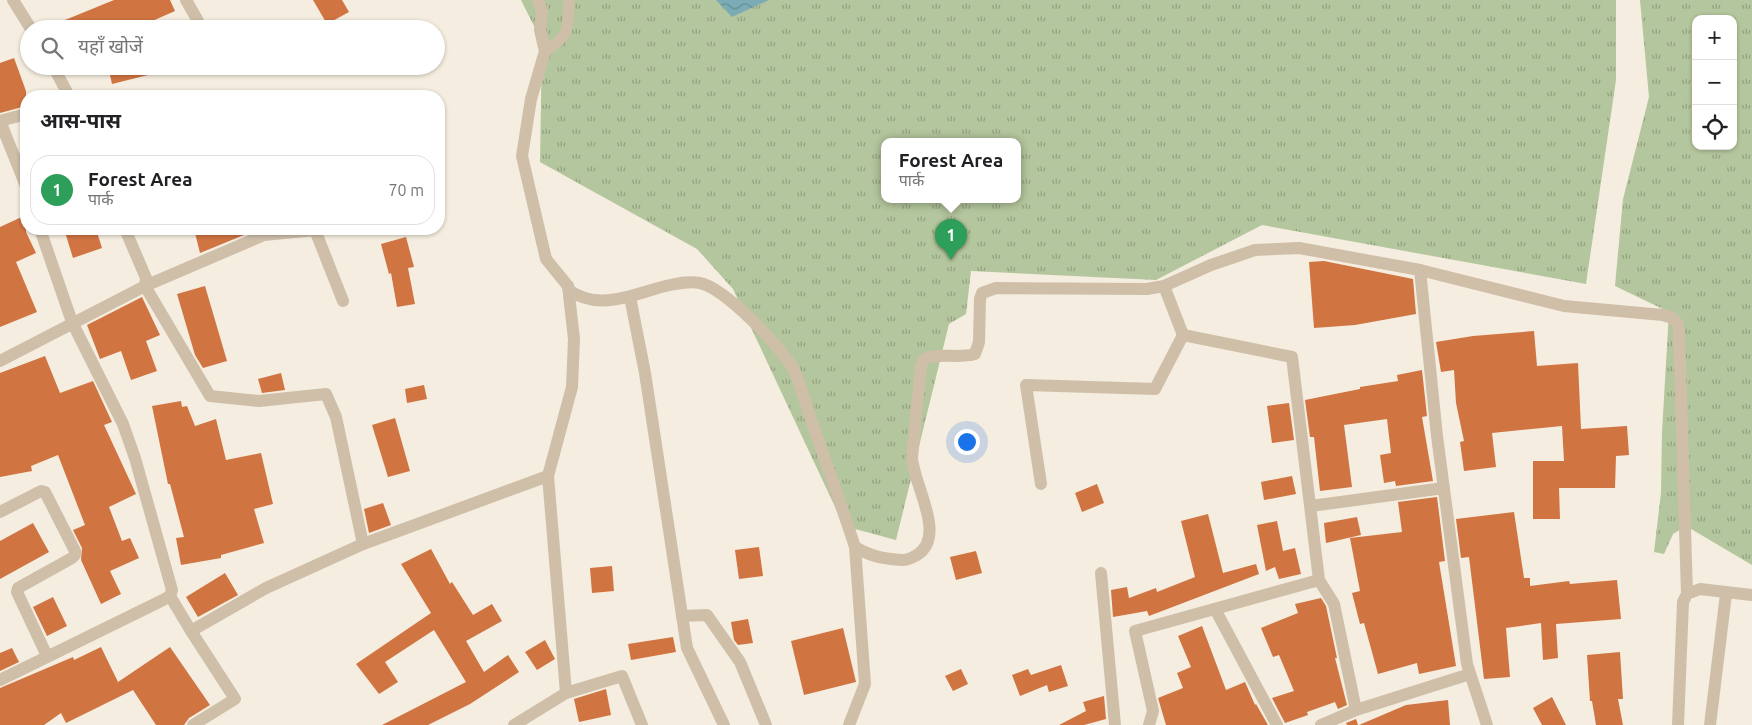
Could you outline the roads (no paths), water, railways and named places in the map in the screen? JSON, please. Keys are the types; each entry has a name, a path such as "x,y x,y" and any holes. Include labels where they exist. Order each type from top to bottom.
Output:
{"street":[{"path":"14,0 26,20"},
{"path":"186,0 197,20"},
{"path":"538,0 542,10 540,30 545,51 531,99 522,156 546,259 568,286 569,290 579,298 596,301 630,297 644,291 686,282 702,283 720,293 744,313 774,343 794,371 856,547 865,684 848,725"},
{"path":"58,75 66,90"},
{"path":"20,116 0,121 20,171"},
{"path":"0,680 170,596 172,590 135,458 123,424 72,322 42,235"},
{"path":"128,235 146,278 145,286 210,396 259,401 326,394 336,417 363,544"},
{"path":"0,362 72,322 145,286 264,235"},
{"path":"317,235 343,301"},
{"path":"856,547 880,559 909,560 922,552 929,541 930,525 913,472 912,458 921,366 924,359 930,356 966,357 974,354 979,342 980,299 982,293 996,288 1147,289 1164,286 1233,257 1255,250 1280,247 1299,248 1420,270 1564,306 1664,315 1672,318 1678,324 1687,594 1681,613 1678,725"},
{"path":"1420,270 1444,488 1467,664 1487,725"},
{"path":"566,693 548,476 572,387 574,339 568,286"},
{"path":"1041,484 1026,385 1155,390 1183,335 1164,286"},
{"path":"630,297 646,373 687,648 724,725"},
{"path":"1183,335 1292,357 1319,580 1334,604 1356,710"},
{"path":"191,631 266,588 363,544 548,476"},
{"path":"1311,506 1444,488"},
{"path":"0,512 41,491 45,492 75,551 75,555 72,558 18,588 17,592 47,656"},
{"path":"1101,573 1115,725"},
{"path":"1149,725 1153,711 1135,632 1319,580"},
{"path":"1687,594 1700,589 1726,594 1752,595"},
{"path":"1710,725 1726,594"},
{"path":"170,596 234,699 193,725"},
{"path":"1215,609 1277,725"},
{"path":"682,616 708,615 740,662 766,725"},
{"path":"1321,725 1356,710 1470,674"},
{"path":"514,725 566,693 622,676 642,725"}],"lane":[{"path":"545,51 559,42 566,34 569,0"}],"water":[{"path":"716,0 769,0 732,17"}],"place":[{"name":"Forest Area","path":"951,260"}]}
